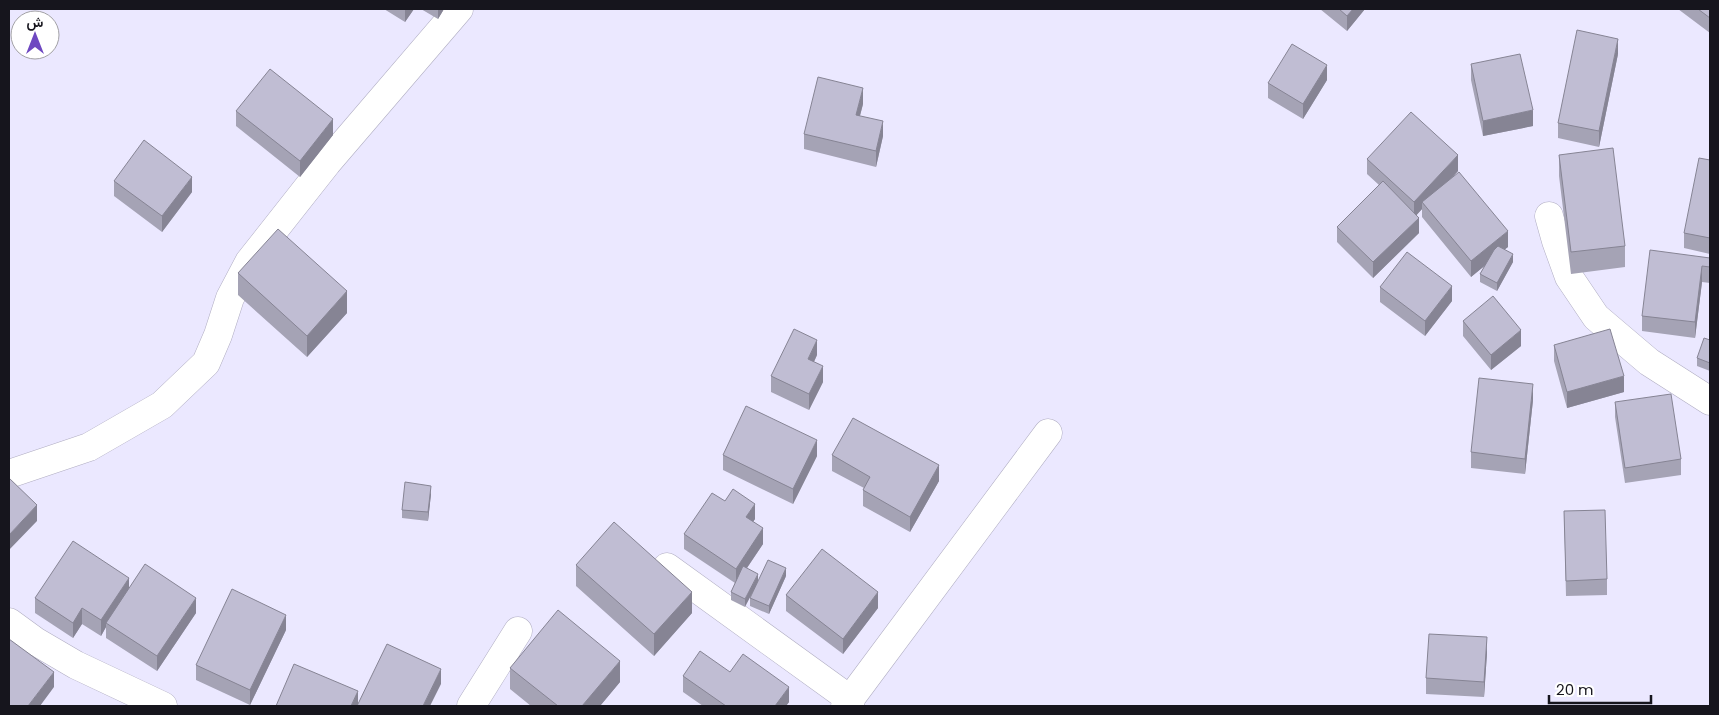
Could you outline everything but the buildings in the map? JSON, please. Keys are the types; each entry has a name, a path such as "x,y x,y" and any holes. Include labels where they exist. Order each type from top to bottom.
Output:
{"street":[{"path":"9,474 89,447 162,405 206,363 218,335 230,298 248,262 327,163 459,9"},
{"path":"1549,216 1569,277 1596,317 1649,362 1710,401"},
{"path":"667,567 848,703 1048,433"},
{"path":"9,622 35,641 76,665 163,706"},
{"path":"471,706 518,631"}]}
